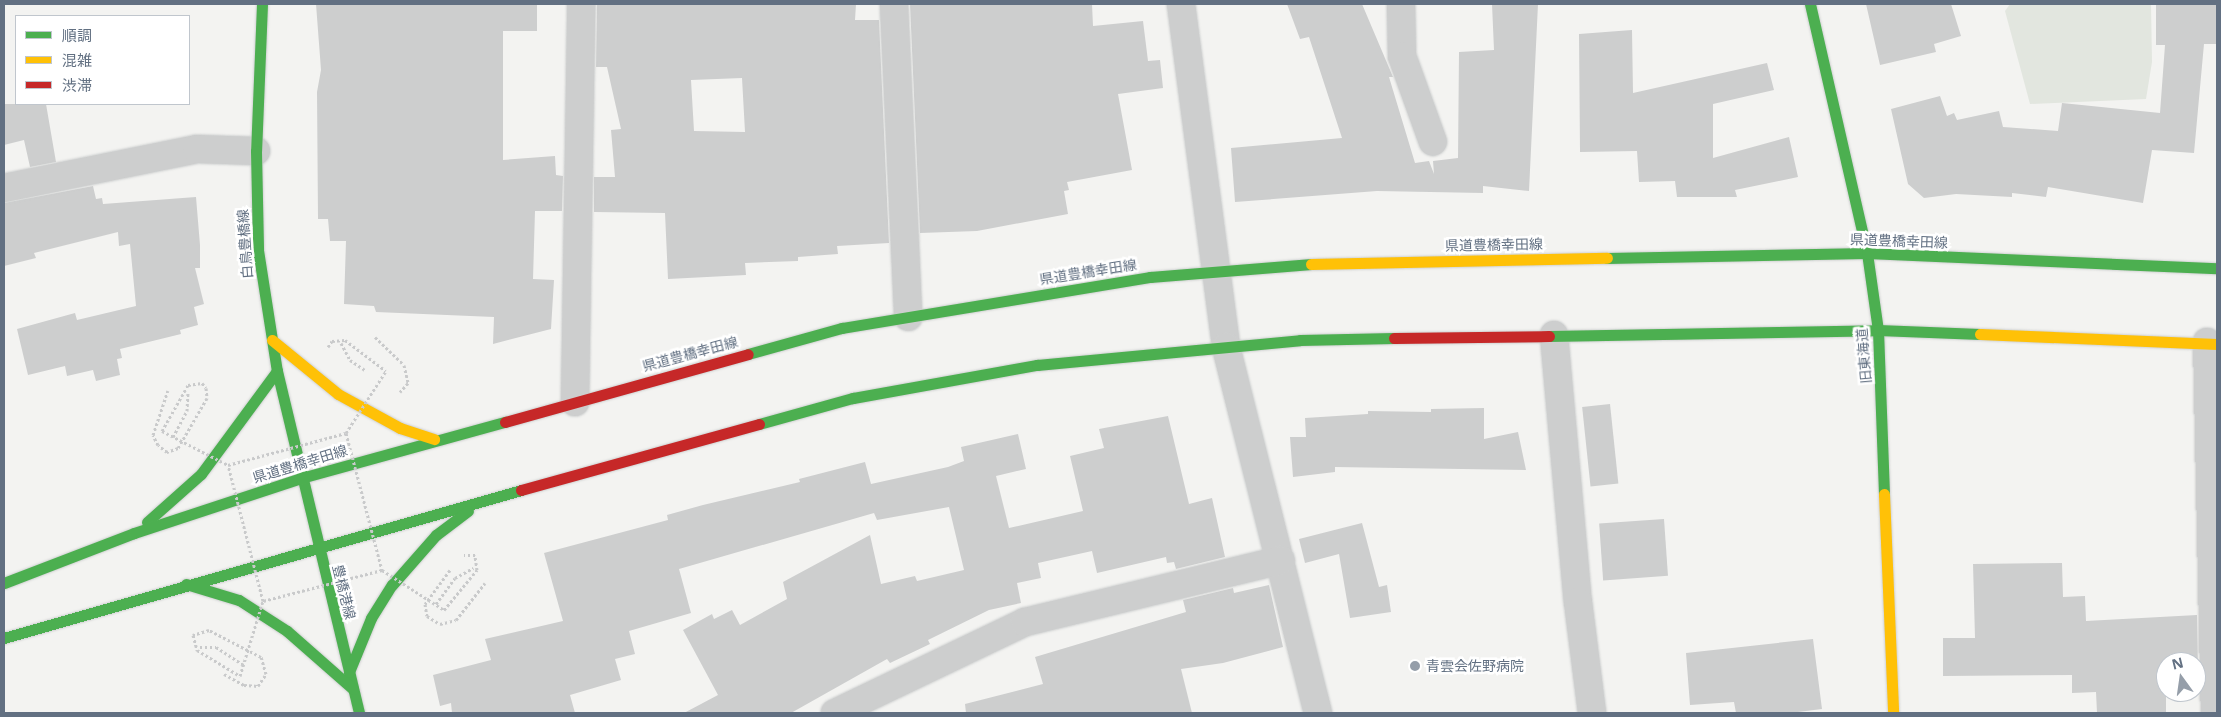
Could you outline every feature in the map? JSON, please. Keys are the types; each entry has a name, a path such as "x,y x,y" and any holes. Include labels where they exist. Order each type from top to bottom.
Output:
{"main road":[{"name":"白鳥豊橋線","path":"262,4 256,152 258,250 277,371 301,478"},
{"name":"旧東海道","path":"1810,4 1867,254 1878,330 1893,713"},
{"name":"県道豊橋幸田線","path":"4,583 134,533 301,478 434,439 842,328 1217,269 1285,264 1867,254 2217,268"},
{"path":"4,638 185,584 853,398 1037,365 1300,340 1554,335 1878,330 2212,343"},
{"path":"272,340 338,394 400,428 434,439"},
{"path":"134,533 201,474 277,371"},
{"name":"豊橋港線","path":"301,478 359,713"},
{"path":"349,672 370,618 392,585 436,535 479,503"},
{"path":"185,584 239,600 287,631 353,689"}],"street":[{"path":"575,402 581,4"},
{"path":"894,4 908,317"},
{"path":"1181,4 1226,347 1318,713"},
{"path":"1401,4 1402,56 1432,142"},
{"path":"4,188 197,149 256,152"},
{"path":"1554,335 1578,602 1592,713"},
{"path":"2212,343 2215,713"},
{"path":"835,713 1024,622 1281,560"}],"path":[{"path":"375,337 404,364 408,375 403,391 394,394"},
{"path":"168,390 153,434 158,445 167,452 178,448 208,392 202,383 194,383 184,389 162,431 172,437 228,464 346,433 386,371 346,340 332,341 327,352"},
{"path":"342,343 350,360 380,380"},
{"path":"370,386 378,390"},
{"path":"172,437 187,411 188,393"},
{"path":"346,433 382,570 444,610 477,570 474,555 460,556"},
{"path":"224,674 244,685 258,686 266,674 261,657 210,630 193,635 197,650 240,676 244,665 264,601 228,464"},
{"path":"454,564 425,604 425,611 432,620 446,625 456,620 485,583"},
{"path":"436,604 455,578 473,568"},
{"path":"264,601 382,570"},
{"path":"200,647 216,647 244,665"}],"shaded area":[{"path":"2010,4 2151,4 2152,62 2146,99 2030,104 2005,11"}],"building":[{"path":"316,4 537,4 537,31 503,31 503,160 555,156 556,175 563,176 562,211 535,211 533,279 554,280 551,329 493,344 494,317 376,312 374,306 344,304 346,241 330,241 328,219 318,219 317,92 321,70"},
{"path":"597,4 856,4 855,20 879,20 889,243 837,246 838,254 798,257 798,261 745,263 746,275 668,279 665,213 594,212 594,177 615,177 611,130 621,129 607,67 596,67","holes":["742,78 745,132 694,131 691,80"]},
{"path":"910,4 1092,4 1093,26 1143,21 1148,61 1160,60 1163,88 1118,94 1132,170 1067,182 1069,190 1064,191 1068,214 977,231 920,233"},
{"path":"1287,4 1362,4 1393,77 1389,77 1415,163 1429,161 1434,174 1433,161 1458,158 1459,52 1494,50 1492,4 1538,4 1529,191 1483,186 1483,193 1377,191 1235,202 1231,148 1342,138 1309,37 1300,39"},
{"path":"1866,4 1951,4 1961,36 1934,44 1936,52 1880,65"},
{"path":"2156,4 2217,4 2217,44 2204,44 2194,153 2152,150 2143,203 2048,187 2046,197 2012,193 2012,197 1956,194 1924,198 1908,184 1891,109 1940,96 1947,116 1954,113 1957,120 1999,111 2003,127 2058,131 2062,103 2160,113 2165,45 2156,45"},
{"path":"1632,30 1633,93 1767,63 1774,90 1713,104 1713,158 1789,137 1798,177 1735,190 1737,197 1677,197 1675,181 1639,182 1637,151 1580,152 1579,34"},
{"path":"4,104 46,105 56,162 30,167 24,140 4,145"},
{"path":"93,186 96,199 102,198 103,204 196,197 200,268 195,268 204,304 194,307 198,325 180,330 181,334 120,349 122,358 117,359 120,375 96,381 93,370 67,376 65,366 28,375 17,329 75,313 77,320 136,306 130,244 119,246 118,232 34,253 36,258 4,266 4,203"},
{"path":"1610,404 1618,484 1591,486 1582,407"},
{"path":"1484,408 1484,439 1518,432 1526,470 1335,467 1335,472 1293,477 1290,437 1306,437 1305,418 1368,414 1368,411 1431,412 1431,409"},
{"path":"1168,416 1189,504 1212,498 1225,557 1176,569 1174,562 1167,563 1166,557 1097,573 1092,551 1038,563 1041,578 1017,583 1021,603 989,610 928,640 930,644 890,663 887,659 791,713 684,713 718,695 683,630 712,614 714,619 732,610 740,625 787,599 783,582 870,535 881,584 915,576 917,581 964,570 949,507 877,520 874,513 679,569 691,613 629,631 635,654 615,659 621,680 570,695 575,713 452,713 451,703 440,706 433,675 491,660 485,639 563,621 544,553 668,520 667,515 800,482 799,479 865,462 871,484 948,467 964,461 961,447 1018,434 1026,469 996,476 1009,528 1083,511 1070,456 1104,448 1099,429"},
{"path":"1664,519 1668,576 1603,580 1599,524"},
{"path":"1362,523 1379,587 1387,585 1391,612 1350,618 1339,554 1305,563 1299,539"},
{"path":"2062,563 2063,597 2085,596 2086,621 2197,615 2198,652 2156,652 2156,702 2166,702 2166,713 2097,713 2096,692 2072,693 2072,675 1943,676 1943,638 1975,638 1973,564"},
{"path":"1269,585 1283,647 1223,663 1181,669 1192,713 966,713 965,704 1043,684 1035,657 1186,612 1183,600 1233,588 1234,593"},
{"path":"1813,639 1822,709 1790,713 1736,713 1734,702 1690,705 1686,653"}],"traffic: fast":[{"path":"262,4 256,151 258,250 277,371 359,713"},
{"path":"1810,4 1867,253 1878,330 1884,494"},
{"path":"1607,258 1867,253 2217,268"},
{"path":"748,354 842,328 1150,277 1311,264"},
{"path":"1549,336 1878,330 1980,334"},
{"path":"759,424 853,398 1037,365 1300,340 1394,338"},
{"path":"147,522 201,474 277,371"},
{"path":"4,583 134,533 301,478 505,422"},
{"path":"4,638 521,490"},
{"path":"349,672 371,618 392,585 436,535 468,511"},
{"path":"186,584 239,600 287,631 353,689"}],"traffic: slow":[{"path":"1311,264 1607,258"},
{"path":"1980,334 2217,344"},
{"path":"272,340 338,394 400,428 434,439"},
{"path":"1884,494 1893,713"}],"traffic: jam":[{"path":"1394,338 1549,336"},
{"path":"505,422 748,354"},
{"path":"521,490 759,424"}],"place":[{"name":"青雲会佐野病院","path":"1415,666"}]}
